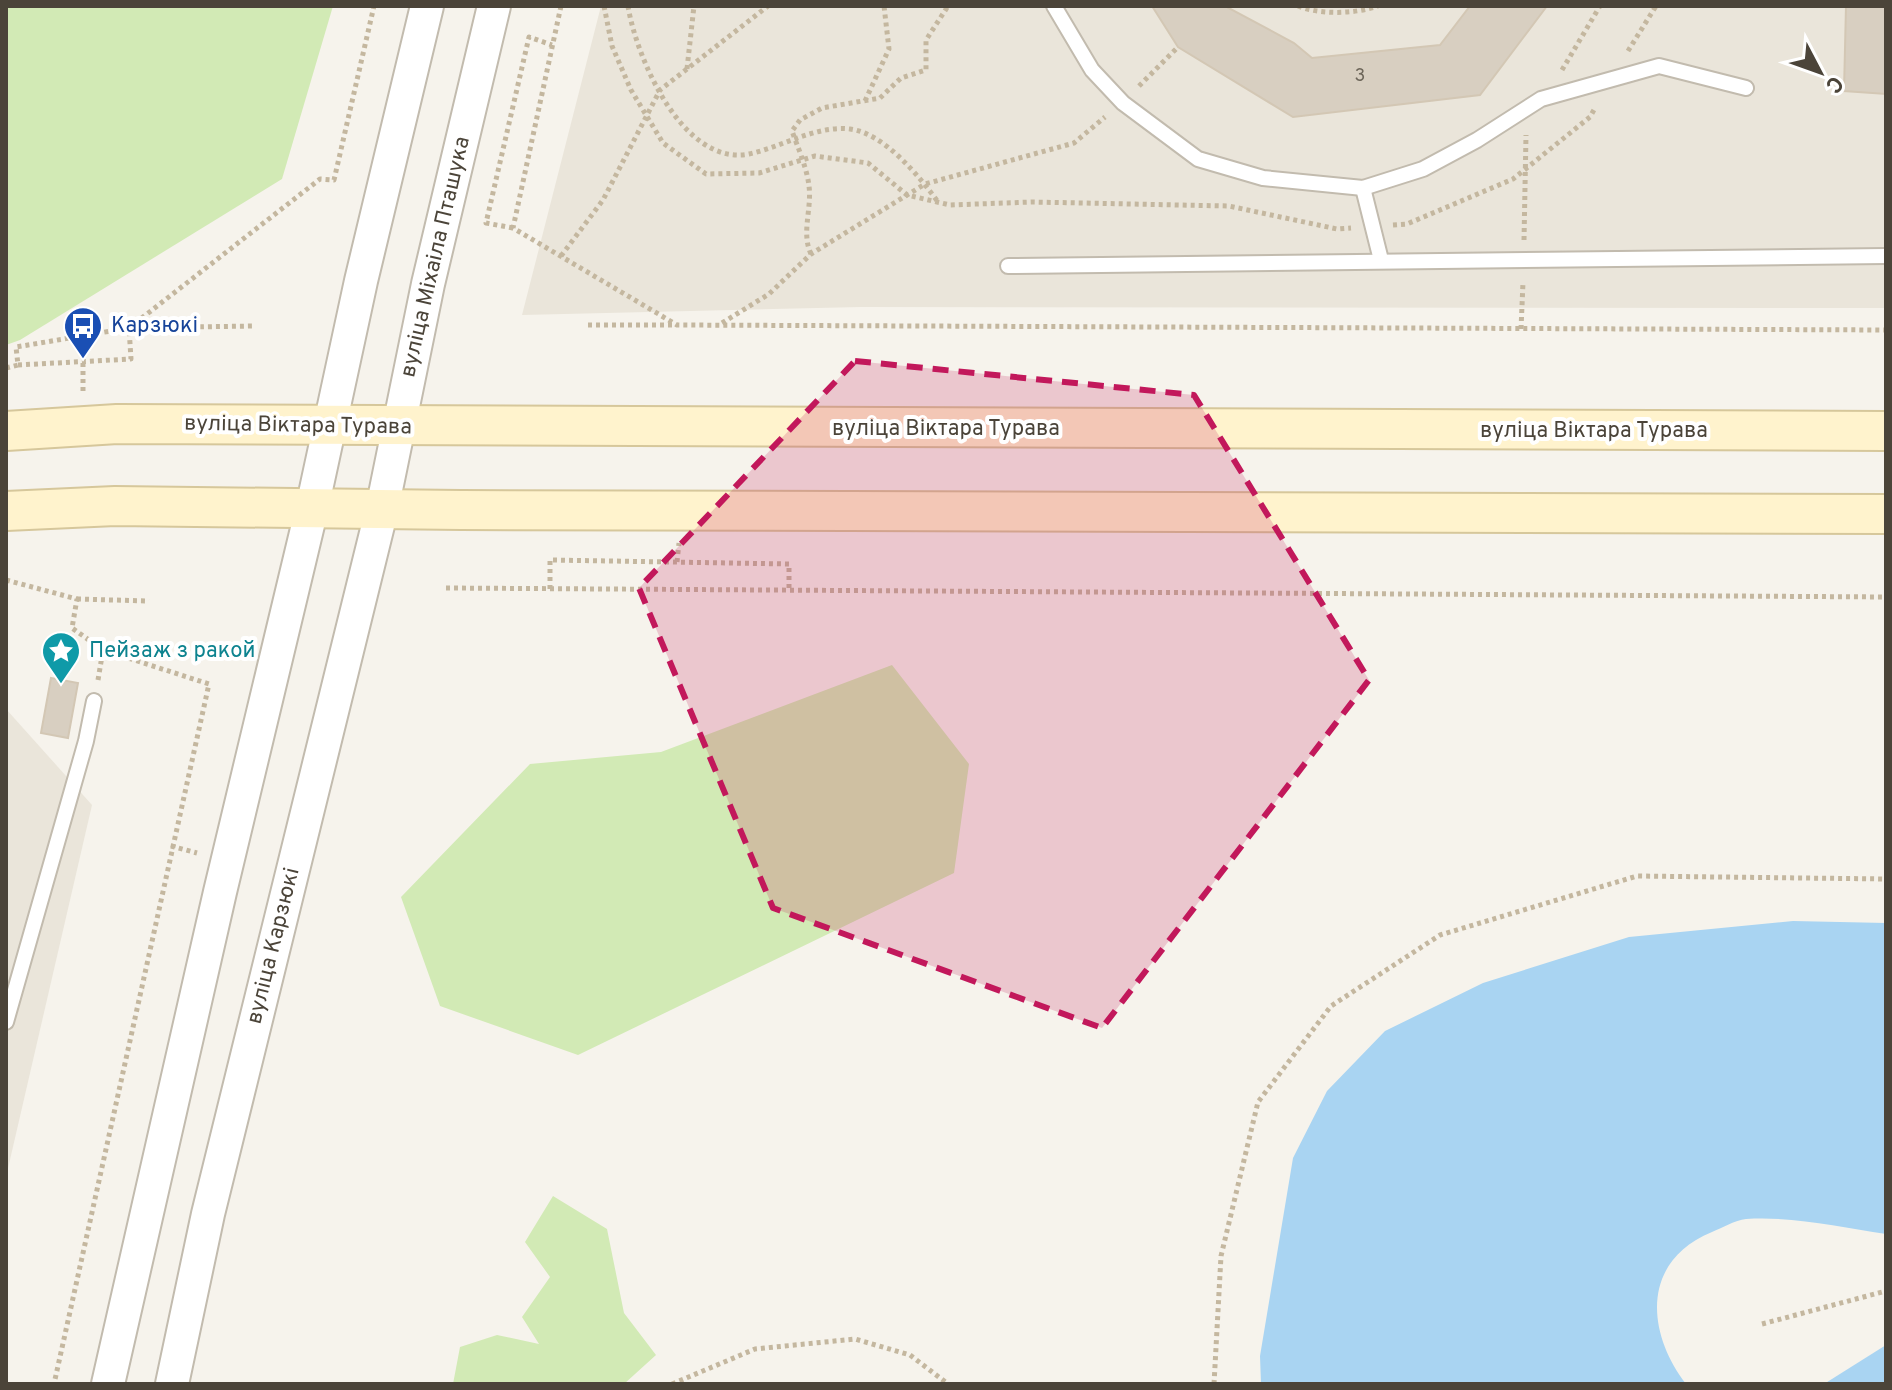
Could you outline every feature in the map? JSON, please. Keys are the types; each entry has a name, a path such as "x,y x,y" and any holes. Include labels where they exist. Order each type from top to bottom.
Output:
{"main road":[{"name":"вуліца Віктара Турава","path":"6,431 117,424 1886,431"},
{"path":"6,511 115,506 1886,514"}],"street":[{"path":"108,1384 427,6"},
{"name":"вуліца Міхаіла Пташука","path":"382,509 428,284 494,6"},
{"name":"вуліца Карзюкі","path":"172,1384 208,1214 382,509"}],"lane":[{"path":"1054,6 1092,70 1123,103 1198,159 1263,178 1363,188 1423,169 1477,140 1541,99 1659,66 1746,88"},
{"path":"1363,188 1381,260"},
{"path":"1008,266 1886,256"},
{"path":"6,1022 86,741 94,701"}],"path":[{"path":"129,328 320,179 334,180 374,6"},
{"path":"513,228 561,6"},
{"path":"604,6 612,46 646,115 663,143 706,174 759,173 815,156 868,163 907,195 939,203 1229,206 1337,229 1407,224 1513,179 1590,117 1656,6"},
{"path":"628,6 633,38 674,117 710,149 745,155 812,134 852,129 889,148 916,170 939,203"},
{"path":"687,69 694,6"},
{"path":"561,256 603,200 660,90 768,6"},
{"path":"865,102 889,49 884,6"},
{"path":"811,254 805,241 811,211 809,182 792,131 800,120 822,108 880,98 901,78 926,70 926,40 948,6"},
{"path":"1298,6 1366,10 1378,6"},
{"path":"1521,329 1524,141 1541,99 1581,44 1600,6"},
{"path":"552,45 529,37 486,223 513,228 677,325"},
{"path":"720,325 769,294 811,254 925,184 1074,143 1123,103 1178,47"},
{"path":"588,325 1886,330"},
{"path":"18,365 16,347 129,328 255,326"},
{"path":"6,368 131,359 129,328"},
{"path":"550,589 550,560 789,564 789,591"},
{"path":"6,580 77,599 149,601"},
{"path":"446,588 1886,597"},
{"path":"54,1384 209,684 103,650 72,628 77,599"},
{"path":"94,701 103,650"},
{"path":"1214,1384 1221,1256 1258,1102 1331,1006 1440,935 1637,876 1886,879"},
{"path":"1762,1324 1886,1291"},
{"path":"672,1384 755,1349 855,1339 910,1355 948,1384"}],"highlighted area":[{"path":"855,361 1194,395 1369,680 1102,1028 773,908 639,588"}],"shaded area":[{"path":"601,6 1886,6 1886,308 861,307 522,315"},
{"path":"6,709 92,805 6,1177"}],"green space":[{"path":"6,6 333,6 282,179 20,340 6,345"},
{"path":"892,665 969,764 954,873 578,1055 440,1006 401,897 530,764 661,752"},
{"path":"553,1196 607,1229 624,1313 656,1355 624,1384 453,1384 460,1347 497,1335 539,1344 522,1317 550,1277 525,1242"}],"water":[{"path":"1793,921 1886,923 1886,1234 1763,1218 1737,1221 1689,1245 1672,1261 1662,1279 1657,1299 1663,1342 1686,1384 1261,1384 1260,1356 1293,1158 1327,1091 1385,1031 1483,983 1629,937"},
{"path":"1886,1345 1886,1384 1824,1384"}],"building":[{"path":"1152,6 1225,6 1294,43 1312,58 1440,45 1470,6 1547,6 1480,95 1293,117 1178,47"},
{"path":"1846,6 1886,6 1886,94 1844,91"},
{"path":"51,678 78,683 68,738 41,733"}],"place":[{"name":"Карзюкі","path":"83,360"},
{"name":"Пейзаж з ракой","path":"61,685"}]}
